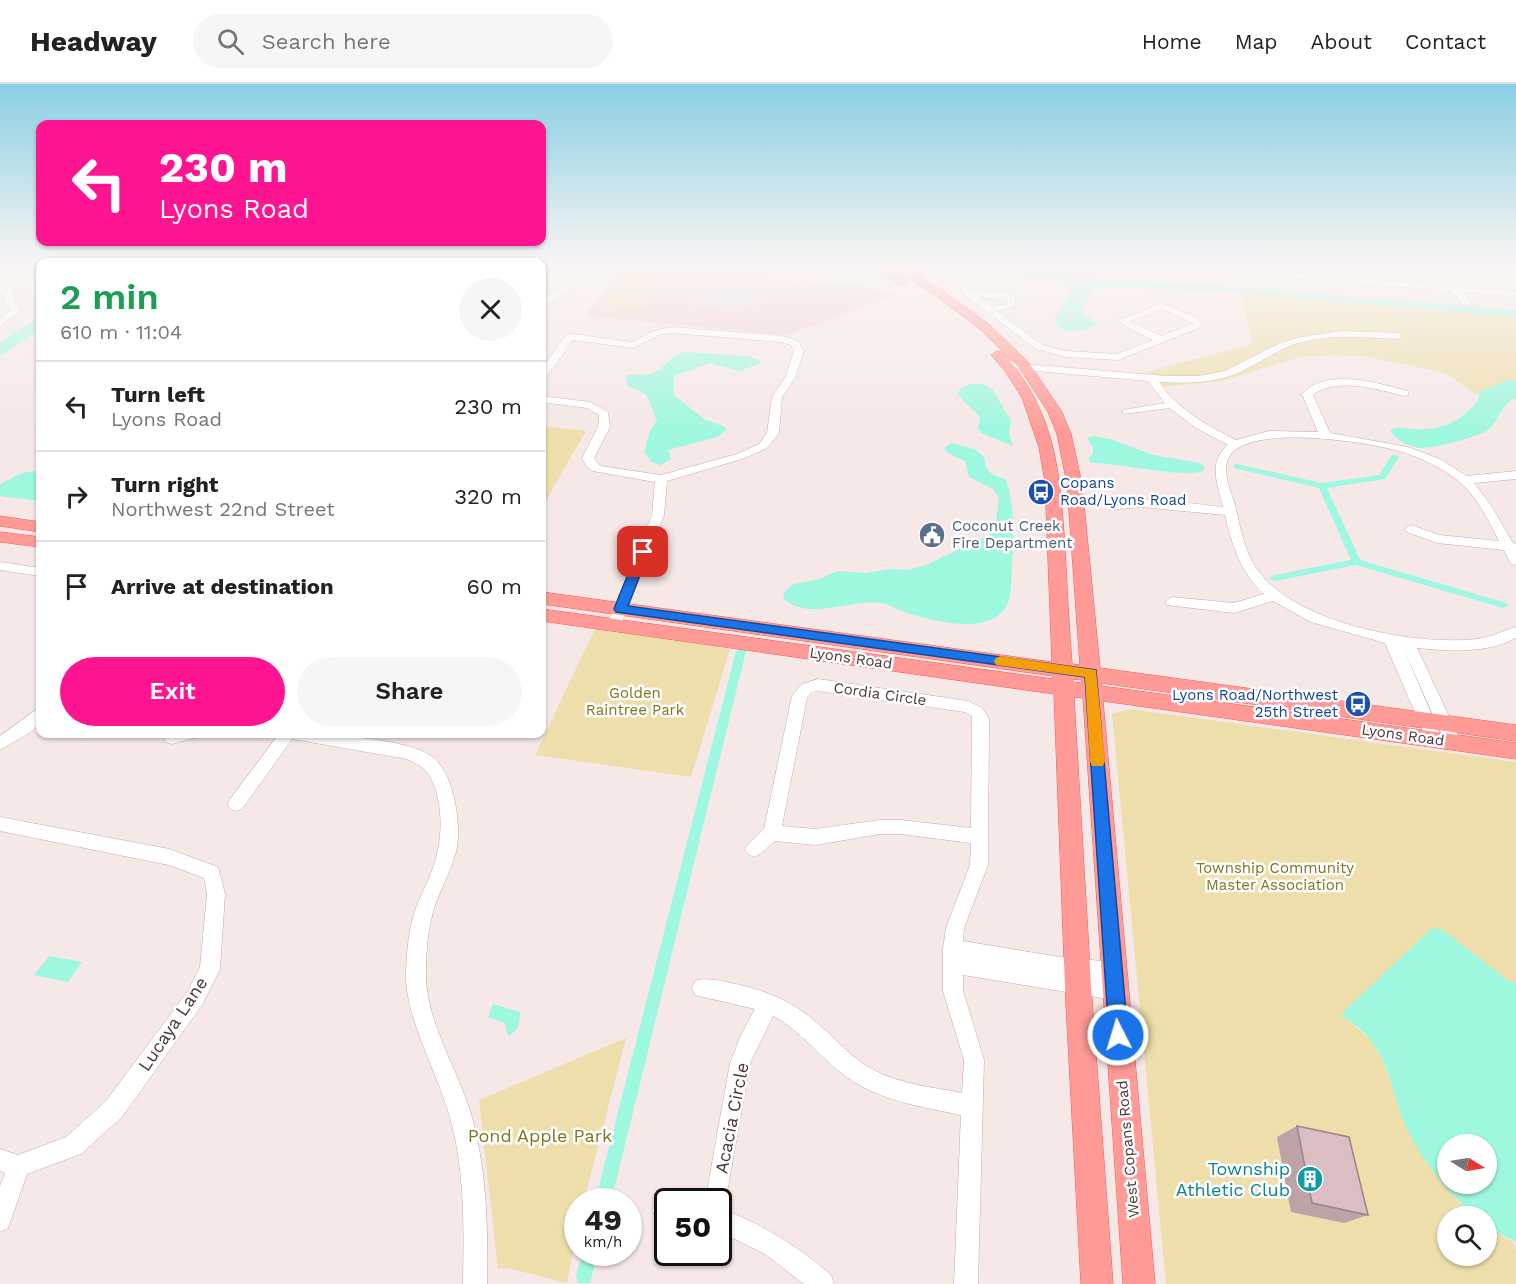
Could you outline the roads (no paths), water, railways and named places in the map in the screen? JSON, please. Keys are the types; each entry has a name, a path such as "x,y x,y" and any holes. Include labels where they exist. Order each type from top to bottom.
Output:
{"main road":[{"name":"West Copans Road","path":"977,322 1037,382 1056,414 1068,452 1074,485 1092,683 1139,1284"},
{"name":"West Copans Road","path":"1017,364 1042,428 1053,482 1078,977 1097,1284"},
{"path":"0,521 36,526"},
{"path":"0,537 36,542"},
{"name":"Lyons Road","path":"546,599 617,617"},
{"name":"Lyons Road","path":"546,615 617,617 1439,731 1516,733"},
{"name":"Lyons Road","path":"1439,731 1516,751"}],"street":[{"path":"1006,322 1039,347 1066,354 1112,357 1161,340 1196,322"},
{"path":"1125,322 1161,340"},
{"path":"546,370 568,338 573,337 633,345 656,333 673,330 769,337 795,343 800,351 790,378 777,397 775,423 768,441 741,456 661,478 597,469 591,465 588,459 603,427 604,414 590,405 546,400"},
{"path":"1017,364 1115,372 1152,379 1222,376 1282,346 1318,335 1398,336"},
{"path":"1099,356 1101,371"},
{"path":"1112,357 1115,372"},
{"path":"1152,379 1171,405 1196,423 1237,445"},
{"path":"1326,437 1308,394 1314,387 1340,383 1379,387 1404,393"},
{"path":"1127,412 1171,405"},
{"path":"1513,639 1470,645 1391,639 1330,625 1314,619 1274,596 1254,575 1241,554 1221,474 1221,465 1225,454 1254,437 1279,435 1326,437 1403,449 1447,468 1465,480 1476,492 1512,547 1516,561"},
{"path":"1465,480 1516,475"},
{"path":"617,617 658,514 661,478"},
{"path":"1109,506 1141,503 1232,512"},
{"path":"1411,529 1437,539 1512,547"},
{"path":"0,566 36,571"},
{"path":"1172,602 1234,608 1274,596"},
{"path":"1391,639 1439,731"},
{"path":"1407,641 1439,731"},
{"name":"Cordia Circle","path":"772,833 800,696 807,688 818,685 968,706 977,712 981,719 979,865 955,928 953,956"},
{"path":"0,744 25,728 36,717"},
{"path":"236,804 284,738"},
{"path":"319,738 410,753 428,763 440,779 447,799 449,831 447,852 423,915 417,946 416,978 420,1005 462,1120 471,1165 476,1231 475,1284"},
{"name":"Lucaya Lane","path":"0,824 169,857 212,873 216,894 210,969 188,1007 114,1108 73,1146 9,1163 0,1220"},
{"path":"754,849 772,833 815,837 880,827 901,827 980,837"},
{"path":"966,1284 974,1060 953,991 953,956 1114,981"},
{"path":"702,988 749,995 769,1004 812,1030 861,1075 898,1090 971,1106"},
{"name":"Acacia Circle","path":"718,1188 740,1063 748,1042 769,1004"},
{"path":"732,1224 746,1228 782,1249 822,1284"}],"waterway":[{"path":"1322,486 1382,477 1395,457"},
{"path":"1237,466 1322,486"},
{"path":"1322,486 1356,562"},
{"path":"1275,578 1356,562"},
{"path":"1356,562 1503,605"},
{"path":"607,1188 741,651"},
{"path":"584,1277 587,1266"}],"place":[{"name":"Copans Road/Lyons Road","path":"1041,492"},
{"name":"Coconut Creek Fire Department","path":"932,535"},
{"name":"Lyons Road/Northwest 25th Street","path":"1358,704"},
{"name":"Township Athletic Club","path":"1310,1179"}],"park label":[{"name":"Golden Raintree Park","path":"635,702"},
{"name":"Township Community Master Association","path":"1275,876"},
{"name":"Pond Apple Park","path":"540,1136"}]}
